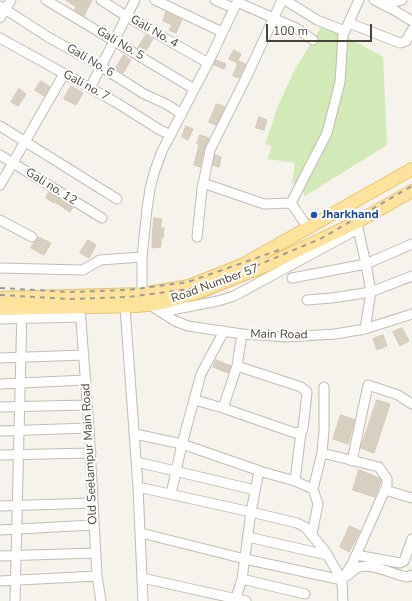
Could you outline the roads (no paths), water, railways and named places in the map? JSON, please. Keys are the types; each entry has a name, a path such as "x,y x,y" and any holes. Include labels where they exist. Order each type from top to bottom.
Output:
{"main road":[{"path":"0,298 142,294 189,286 242,265 412,169"},
{"name":"Road Number 57","path":"0,309 21,313 80,312 163,303 202,291 263,267 358,226 412,192"}],"street":[{"path":"2,11 10,0"},
{"name":"Gali No. 5","path":"46,0 194,89"},
{"name":"Gali No. 4","path":"101,0 208,63"},
{"path":"90,88 135,0"},
{"path":"156,0 222,32"},
{"path":"215,0 236,3 274,18 296,28 313,40"},
{"path":"197,237 210,150 283,0 317,20 346,30 400,43 406,41 412,30"},
{"path":"291,203 327,133 340,82 346,30 359,0"},
{"path":"379,2 402,0"},
{"path":"379,2 412,21"},
{"path":"142,294 141,267 150,189 162,151 208,63 236,3"},
{"name":"Gali No. 6","path":"2,11 100,66 144,94 166,104 182,114"},
{"name":"Gali no. 7","path":"0,38 117,103 170,135"},
{"path":"0,185 64,74"},
{"path":"0,126 117,199"},
{"name":"Gali no. 12","path":"0,155 102,218"},
{"path":"204,183 264,204 291,203"},
{"path":"291,203 308,228"},
{"path":"0,220 32,237"},
{"path":"161,312 218,301 234,296 269,278 358,226 371,292 365,329"},
{"path":"292,278 366,264 412,244"},
{"path":"0,268 83,270 100,260 142,257"},
{"path":"263,267 269,278"},
{"path":"307,300 371,292 412,276"},
{"name":"Main Road","path":"150,305 188,326 242,334 288,336 308,336 365,329 412,314"},
{"path":"125,307 137,462 144,601"},
{"name":"Old Seelampur Main Road","path":"80,312 86,380 86,405 91,453 93,526 97,576 101,601"},
{"path":"0,319 21,313 15,601"},
{"path":"171,494 182,444 201,374 224,331"},
{"path":"224,408 237,366 242,334"},
{"path":"0,358 84,355"},
{"path":"237,366 304,389 306,392 307,396 303,429 301,432 295,481"},
{"path":"0,384 86,380"},
{"path":"352,461 368,385 398,395 412,404"},
{"path":"312,534 318,504 313,489 322,453 324,430 324,387"},
{"path":"195,400 224,408 295,432 301,432"},
{"path":"0,407 86,405"},
{"path":"0,431 89,428"},
{"path":"134,434 182,444 260,471 295,481 313,489"},
{"path":"0,455 91,453"},
{"path":"322,453 379,467 387,479 385,490 356,554 342,580"},
{"path":"137,462 255,490"},
{"path":"235,600 242,579 251,512 260,471"},
{"path":"138,487 297,523 305,527 327,555 342,580 344,601"},
{"path":"385,490 412,498"},
{"path":"0,506 93,503"},
{"path":"0,530 93,526"},
{"path":"141,533 245,559 342,580"},
{"path":"248,537 327,555"},
{"path":"356,554 400,563 404,561 412,539"},
{"path":"0,556 96,553"},
{"path":"342,580 357,568 364,566 403,576 412,575"},
{"path":"0,580 97,576"},
{"path":"142,578 235,600 246,601"},
{"path":"242,579 305,594"}],"railway":[{"path":"0,295 70,299 128,297 190,289 246,270 320,239 412,186"},
{"path":"0,288 70,292 128,290 188,282 279,250"}],"place":[{"name":"Jharkhand","path":"314,215"}]}
